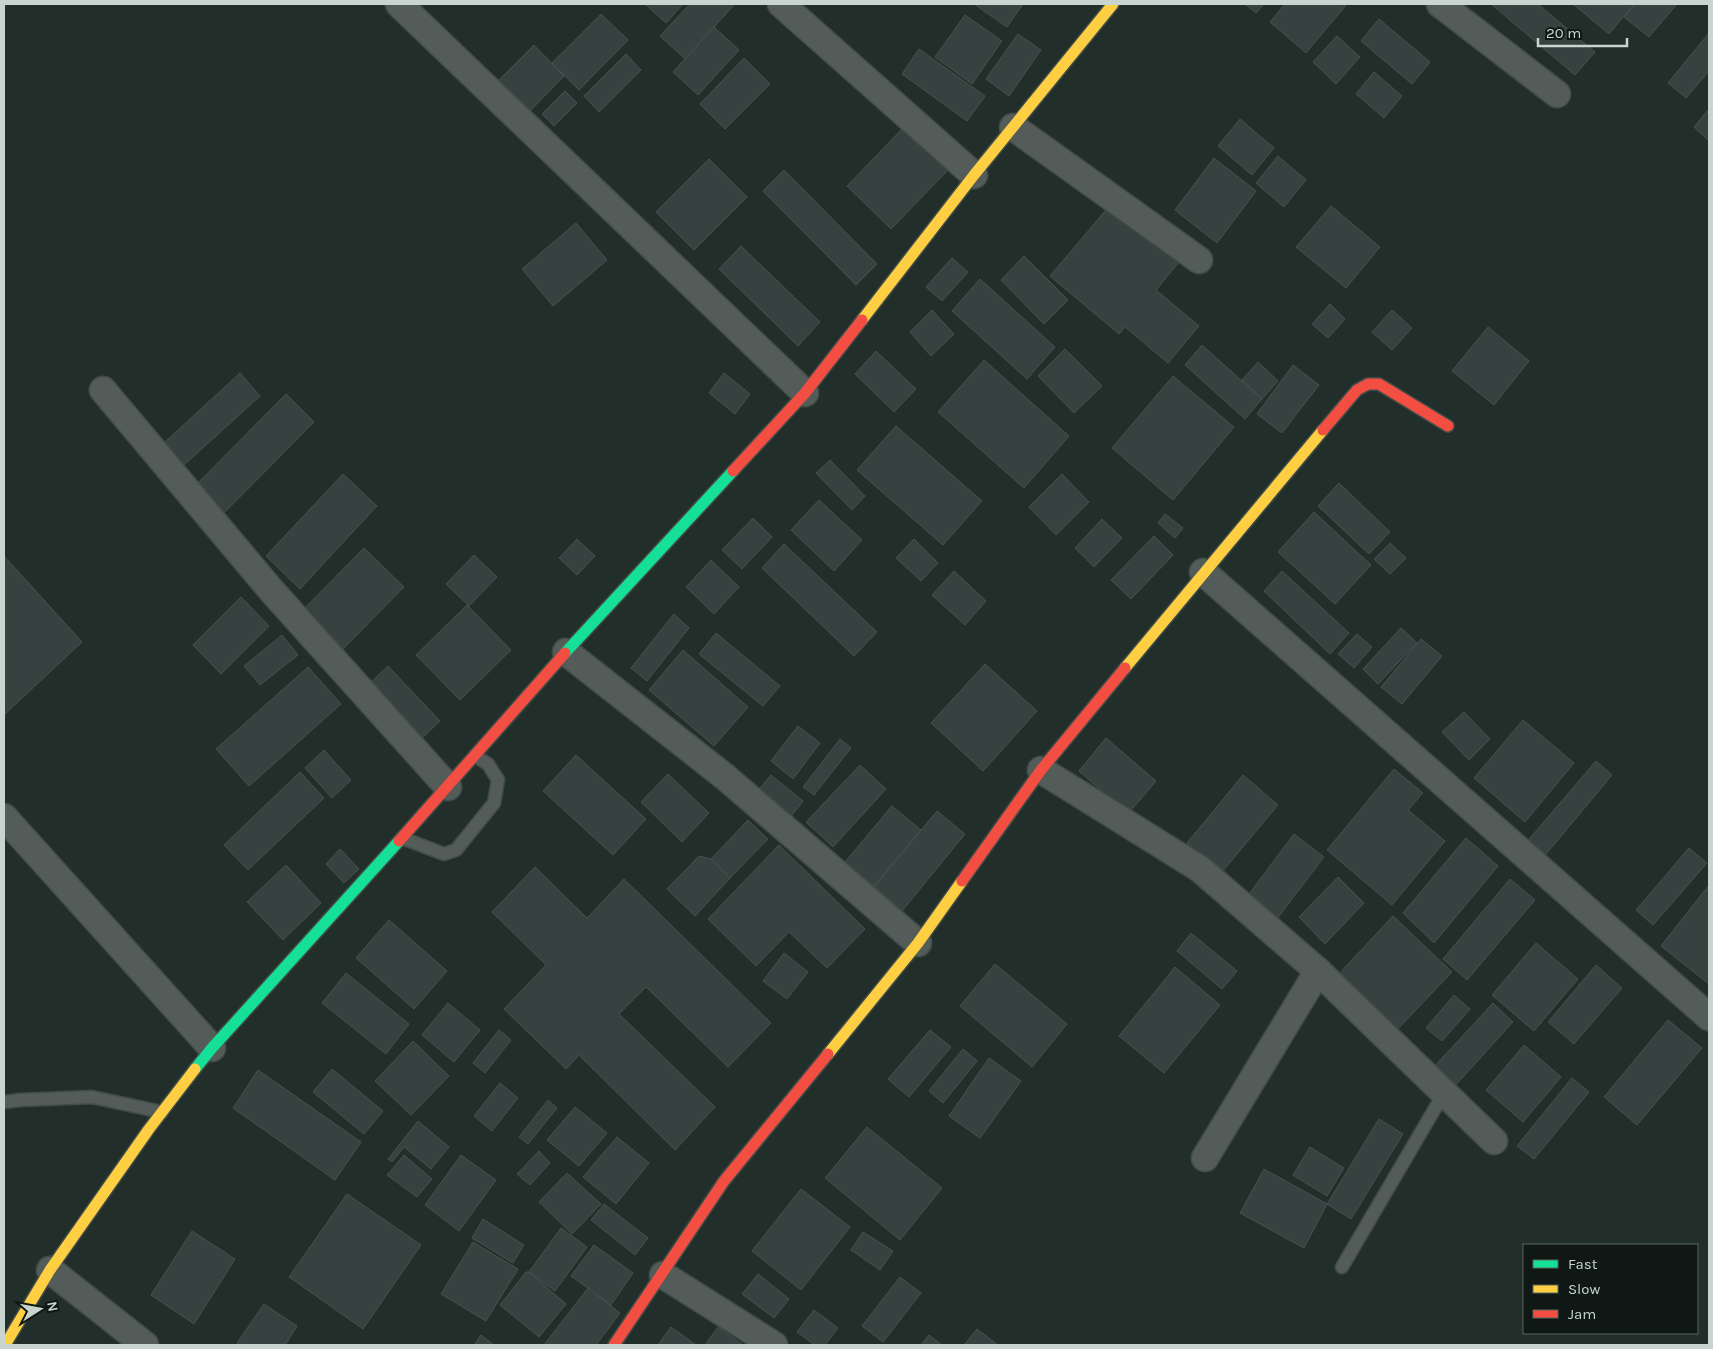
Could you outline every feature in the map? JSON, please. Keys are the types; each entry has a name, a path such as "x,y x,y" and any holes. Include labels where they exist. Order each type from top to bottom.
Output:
{"main road":[{"path":"5,1345 50,1270 162,1112 212,1048 448,787 566,652 805,393 974,175 1113,4"},
{"path":"614,1345 724,1181 918,943 1041,770 1203,572 1357,390 1368,384 1379,384 1448,426"}],"street":[{"path":"399,4 805,393"},
{"path":"781,4 974,175"},
{"path":"1440,4 1557,94"},
{"path":"1013,127 1199,260"},
{"path":"103,390 272,590 448,787"},
{"path":"1203,572 1709,1017"},
{"path":"566,652 724,776 918,943"},
{"path":"1041,770 1200,869 1318,971 1494,1141"},
{"path":"4,817 212,1048"},
{"path":"1205,1158 1318,971"},
{"path":"50,1270 145,1345"},
{"path":"662,1275 774,1345"}],"lane":[{"path":"402,838 444,854 456,850 494,803 498,780 488,764 475,756"},
{"path":"1342,1267 1444,1093"},
{"path":"4,1102 92,1097 162,1112"}],"building":[{"path":"645,4 683,4 666,23"},
{"path":"690,4 734,5 685,59 660,36"},
{"path":"974,4 1023,4 1007,27"},
{"path":"1245,4 1264,4 1256,13"},
{"path":"1285,4 1347,4 1306,53 1270,22"},
{"path":"1491,4 1538,4 1595,52 1575,75"},
{"path":"1573,4 1634,4 1609,34"},
{"path":"1635,4 1677,4 1649,37 1624,17"},
{"path":"601,14 628,40 579,90 552,63"},
{"path":"965,15 1002,41 972,84 935,57"},
{"path":"1379,19 1430,62 1412,84 1361,41"},
{"path":"714,27 739,50 698,95 673,72"},
{"path":"1709,33 1709,71 1686,98 1668,83"},
{"path":"1018,34 1041,50 1009,96 986,79"},
{"path":"1337,36 1360,57 1336,84 1313,62"},
{"path":"534,45 564,76 527,114 496,83"},
{"path":"919,49 985,96 967,121 902,74"},
{"path":"626,54 641,70 599,112 584,96"},
{"path":"744,58 770,84 725,129 700,104"},
{"path":"1374,72 1402,96 1384,118 1356,94"},
{"path":"565,91 577,103 554,126 542,114"},
{"path":"1709,109 1709,141 1694,127"},
{"path":"1240,119 1274,148 1252,175 1218,146"},
{"path":"904,127 948,170 891,229 847,186"},
{"path":"1278,156 1306,180 1284,207 1256,183"},
{"path":"1214,158 1256,191 1217,243 1175,210"},
{"path":"709,159 747,197 694,250 656,212"},
{"path":"784,170 877,264 856,285 763,191"},
{"path":"1111,204 1179,262 1156,290 1199,326 1168,363 1125,327 1119,334 1050,276"},
{"path":"1331,206 1380,247 1346,288 1296,247"},
{"path":"576,223 607,260 553,306 522,269"},
{"path":"741,246 820,322 798,346 719,269"},
{"path":"1024,256 1068,300 1044,324 1001,280"},
{"path":"952,258 968,272 942,301 926,287"},
{"path":"980,279 1055,347 1027,379 952,311"},
{"path":"1330,304 1345,319 1328,338 1312,324"},
{"path":"932,310 954,334 931,356 910,332"},
{"path":"1392,310 1412,328 1392,350 1372,332"},
{"path":"1488,327 1529,361 1494,405 1452,371"},
{"path":"1202,345 1262,399 1245,419 1185,365"},
{"path":"1065,349 1102,386 1074,413 1038,376"},
{"path":"876,351 916,389 894,412 855,374"},
{"path":"984,360 1069,436 1024,488 938,412"},
{"path":"1258,362 1278,381 1262,399 1242,380"},
{"path":"1293,365 1319,385 1282,433 1257,414"},
{"path":"240,373 260,396 184,465 164,443"},
{"path":"724,373 750,394 735,414 709,393"},
{"path":"1173,376 1234,427 1173,500 1112,448"},
{"path":"286,394 314,422 222,515 194,487"},
{"path":"896,426 982,501 943,545 857,470"},
{"path":"830,460 865,496 852,510 816,473"},
{"path":"343,474 377,506 300,589 266,556"},
{"path":"1062,474 1089,502 1056,535 1029,507"},
{"path":"1339,483 1390,532 1369,554 1318,506"},
{"path":"819,500 862,540 834,571 791,530"},
{"path":"1314,512 1371,565 1335,604 1278,552"},
{"path":"1165,514 1183,528 1175,538 1158,523"},
{"path":"753,518 772,537 742,569 722,550"},
{"path":"1102,519 1122,538 1094,567 1075,548"},
{"path":"1154,536 1173,555 1131,599 1111,580"},
{"path":"577,539 595,556 577,575 559,558"},
{"path":"914,539 938,563 921,581 896,558"},
{"path":"1390,543 1406,558 1390,574 1374,559"},
{"path":"784,544 877,632 854,656 762,568"},
{"path":"364,548 404,587 341,651 302,611"},
{"path":"474,555 497,577 469,606 446,584"},
{"path":"4,556 82,642 4,715"},
{"path":"711,560 739,587 714,614 686,587"},
{"path":"954,571 986,601 965,625 932,595"},
{"path":"1282,571 1349,633 1330,654 1264,591"},
{"path":"241,597 269,626 221,674 193,645"},
{"path":"467,605 511,650 460,700 416,655"},
{"path":"674,614 689,628 647,681 631,668"},
{"path":"1401,628 1417,643 1378,684 1363,669"},
{"path":"716,633 780,686 763,706 699,654"},
{"path":"1357,634 1372,647 1354,668 1338,654"},
{"path":"282,635 298,655 260,685 244,666"},
{"path":"1421,639 1442,656 1402,704 1381,687"},
{"path":"683,650 748,707 714,746 649,690"},
{"path":"985,664 1037,711 983,771 931,723"},
{"path":"388,666 440,721 422,738 369,684"},
{"path":"308,667 341,704 249,786 216,749"},
{"path":"1464,712 1490,739 1469,760 1442,732"},
{"path":"1523,720 1574,763 1525,822 1474,778"},
{"path":"798,726 820,743 793,779 771,761"},
{"path":"1106,738 1156,781 1128,814 1079,771"},
{"path":"840,739 851,748 814,795 803,787"},
{"path":"324,750 351,780 332,798 305,768"},
{"path":"576,755 646,819 613,855 543,791"},
{"path":"1596,761 1612,775 1542,859 1525,844"},
{"path":"860,765 886,789 833,847 806,822"},
{"path":"1394,769 1423,793 1408,810 1445,841 1392,905 1327,850"},
{"path":"300,772 324,798 248,870 224,845"},
{"path":"668,774 709,813 682,842 641,802"},
{"path":"771,775 803,801 789,819 756,793"},
{"path":"1243,775 1278,805 1222,872 1187,843"},
{"path":"892,806 921,830 874,886 845,862"},
{"path":"937,811 965,834 902,911 874,887"},
{"path":"748,820 768,839 730,878 711,859"},
{"path":"1294,834 1324,857 1273,924 1243,902"},
{"path":"1466,838 1498,866 1434,943 1403,913"},
{"path":"779,845 865,929 827,968 789,932 756,966 708,919"},
{"path":"1689,848 1707,863 1653,925 1636,910"},
{"path":"340,849 359,869 344,883 326,864"},
{"path":"699,856 711,859 730,878 695,916 667,889"},
{"path":"286,865 321,903 283,940 247,902"},
{"path":"535,867 587,918 624,879 771,1023 728,1067 646,987 619,1014 715,1107 675,1150 579,1055 566,1069 504,1009 546,965 492,912"},
{"path":"1338,877 1364,903 1325,944 1299,917"},
{"path":"1510,879 1535,900 1467,980 1443,959"},
{"path":"1709,885 1709,984 1661,946"},
{"path":"1393,916 1452,972 1394,1033 1335,978"},
{"path":"389,920 447,971 414,1009 356,958"},
{"path":"1191,933 1237,971 1222,989 1177,951"},
{"path":"1536,943 1578,979 1534,1031 1492,995"},
{"path":"784,953 808,972 787,999 763,981"},
{"path":"995,964 1067,1024 1032,1067 960,1006"},
{"path":"1596,965 1622,988 1574,1044 1548,1022"},
{"path":"1175,967 1220,1005 1164,1073 1119,1036"},
{"path":"346,973 409,1024 386,1054 322,1003"},
{"path":"1454,995 1470,1009 1442,1041 1426,1028"},
{"path":"448,1003 480,1030 454,1062 422,1035"},
{"path":"1493,1003 1513,1022 1452,1089 1432,1069"},
{"path":"1668,1020 1702,1048 1637,1125 1604,1097"},
{"path":"499,1030 511,1040 485,1073 473,1063"},
{"path":"930,1030 951,1047 909,1097 888,1079"},
{"path":"413,1041 449,1076 411,1115 375,1081"},
{"path":"1524,1045 1561,1077 1523,1122 1486,1090"},
{"path":"963,1049 977,1061 943,1103 929,1091"},
{"path":"989,1058 1021,1081 980,1138 949,1116"},
{"path":"332,1069 383,1111 364,1134 313,1092"},
{"path":"258,1070 361,1142 335,1180 233,1108"},
{"path":"1572,1078 1589,1092 1534,1159 1517,1146"},
{"path":"500,1083 518,1098 492,1131 474,1116"},
{"path":"548,1100 557,1108 528,1144 519,1137"},
{"path":"575,1107 607,1133 579,1166 547,1140"},
{"path":"1379,1119 1403,1134 1351,1219 1327,1204"},
{"path":"418,1121 449,1147 431,1169 404,1147 392,1162 388,1159"},
{"path":"867,1127 942,1188 900,1240 825,1178"},
{"path":"617,1137 649,1163 616,1204 583,1177"},
{"path":"1310,1147 1344,1168 1327,1196 1293,1175"},
{"path":"539,1151 550,1163 530,1185 517,1174"},
{"path":"404,1155 432,1179 417,1197 387,1175"},
{"path":"461,1155 496,1180 459,1231 425,1205"},
{"path":"1264,1169 1327,1204 1304,1248 1240,1213"},
{"path":"567,1173 601,1204 572,1234 539,1202"},
{"path":"801,1189 850,1227 801,1290 752,1251"},
{"path":"347,1194 421,1245 363,1329 289,1277"},
{"path":"604,1204 648,1238 635,1255 591,1220"},
{"path":"483,1219 524,1245 513,1263 472,1238"},
{"path":"561,1228 587,1247 555,1291 529,1272"},
{"path":"192,1231 235,1259 194,1324 151,1295"},
{"path":"863,1232 893,1251 880,1270 851,1250"},
{"path":"473,1242 518,1269 486,1321 441,1294"},
{"path":"594,1245 633,1273 611,1305 571,1276"},
{"path":"526,1272 529,1272 566,1304 539,1337 500,1305"},
{"path":"758,1274 789,1299 774,1318 742,1294"},
{"path":"900,1277 921,1293 883,1342 862,1326"},
{"path":"588,1288 620,1313 596,1345 544,1345"},
{"path":"264,1304 297,1326 285,1345 240,1345 237,1343"},
{"path":"814,1310 838,1328 825,1345 815,1345 797,1332"},
{"path":"671,1327 696,1345 658,1345"},
{"path":"718,1327 743,1345 705,1345"},
{"path":"977,1329 998,1345 964,1345"},
{"path":"481,1335 494,1345 474,1345"},
{"path":"929,1335 942,1345 921,1345"}],"traffic: fast":[{"path":"565,653 733,471"},
{"path":"195,1069 399,841"}],"traffic: slow":[{"path":"862,320 974,175 1113,4"},
{"path":"1125,668 1323,430"},
{"path":"828,1054 918,943 962,881"},
{"path":"5,1345 50,1270 149,1129 195,1069"}],"traffic: jam":[{"path":"733,471 805,393 862,320"},
{"path":"1323,430 1357,390 1368,384 1379,384 1448,426"},
{"path":"399,841 565,653"},
{"path":"962,881 1041,770 1125,668"},
{"path":"614,1345 724,1181 828,1054"}]}
